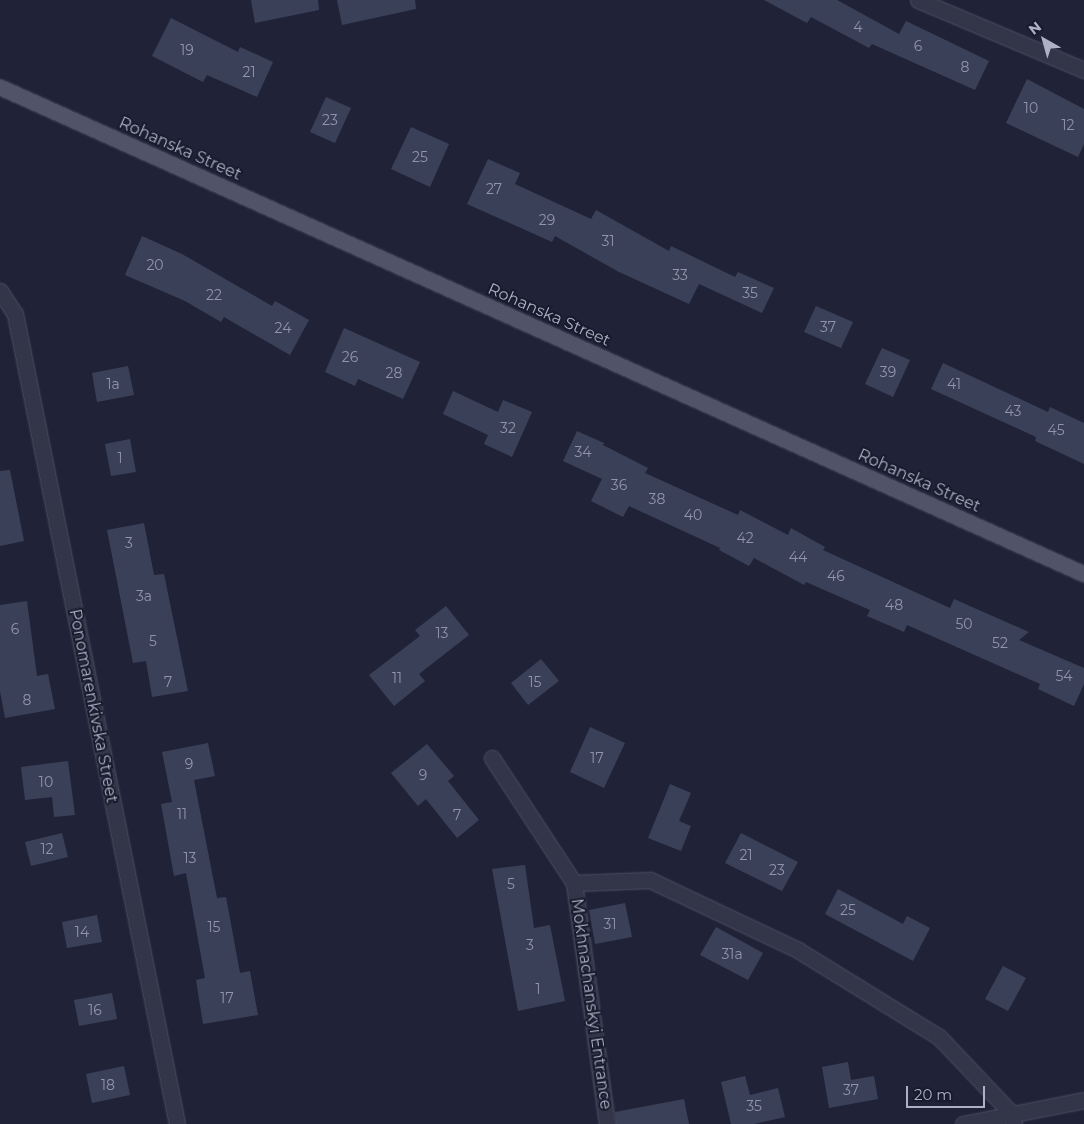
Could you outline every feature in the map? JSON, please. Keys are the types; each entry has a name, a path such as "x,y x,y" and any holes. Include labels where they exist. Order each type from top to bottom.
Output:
{"main road":[{"name":"Rohanska Street","path":"0,87 1084,574"}],"street":[{"path":"918,0 1084,70"},
{"name":"Ponomarenkivska Street","path":"0,291 15,314 177,1124"},
{"name":"Mokhnachanskyi Entrance","path":"492,758 574,883 607,1124"},
{"name":"Mokhnachanskyi Entrance","path":"574,883 650,880 798,950 939,1037 1013,1119"},
{"path":"963,1124 1013,1119 1084,1100"}],"building":[{"path":"251,0 318,0 319,10 255,23"},
{"path":"337,0 415,0 416,9 342,25"},
{"path":"764,0 837,0 899,34 906,21 989,61 975,90 872,44 869,48 811,17 807,23"},
{"path":"171,18 238,52 240,47 273,62 257,97 207,75 203,82 152,56"},
{"path":"1027,79 1084,109 1084,144 1078,157 1006,123"},
{"path":"326,97 351,108 335,143 310,132"},
{"path":"411,127 449,144 430,187 391,169"},
{"path":"488,159 520,173 515,184 591,219 596,210 669,251 671,246 735,277 738,272 774,288 762,313 699,284 689,304 619,272 555,236 552,242 467,204"},
{"path":"142,236 182,254 272,306 275,301 309,320 290,355 224,317 221,322 185,301 125,275"},
{"path":"816,306 853,322 841,348 804,332"},
{"path":"344,328 420,362 403,399 358,379 355,386 325,372"},
{"path":"882,348 910,360 893,397 865,384"},
{"path":"943,363 1048,412 1050,407 1084,423 1084,464 1035,441 1036,437 931,389"},
{"path":"128,366 134,395 97,402 92,373"},
{"path":"453,391 498,412 503,400 532,412 512,457 484,444 488,435 443,414"},
{"path":"577,431 604,443 603,445 648,468 645,473 738,515 740,510 788,535 791,528 825,547 823,550 950,608 954,599 1029,632 1019,640 1084,668 1084,684 1074,706 1038,689 1040,684 907,625 904,632 867,616 870,610 806,582 804,585 754,558 749,566 719,550 720,548 629,506 623,517 591,501 602,479 563,461"},
{"path":"130,439 136,472 111,476 105,444"},
{"path":"10,470 24,541 0,546 0,471"},
{"path":"144,523 154,575 164,574 188,691 152,697 146,661 133,663 107,530"},
{"path":"27,601 37,676 48,674 55,709 5,718 0,691 0,605"},
{"path":"446,606 469,635 419,674 425,681 394,706 369,675 420,636 415,630"},
{"path":"541,659 559,681 528,705 511,683"},
{"path":"590,727 625,743 604,788 570,772"},
{"path":"208,743 215,776 194,780 217,898 226,897 240,973 250,971 258,1015 203,1024 196,980 205,978 186,873 174,876 161,804 172,802 162,752"},
{"path":"427,744 454,776 448,781 479,820 457,838 426,799 418,806 391,773"},
{"path":"68,761 75,815 54,817 52,797 25,800 21,767"},
{"path":"670,784 691,793 679,821 691,826 681,851 648,838"},
{"path":"62,833 68,857 31,866 25,842"},
{"path":"741,833 798,862 782,891 725,863"},
{"path":"525,865 534,928 550,925 565,1001 518,1011 492,869"},
{"path":"838,889 903,924 907,916 930,928 913,961 825,914"},
{"path":"625,903 632,937 595,944 589,910"},
{"path":"97,915 102,942 67,948 62,922"},
{"path":"716,927 763,953 748,980 700,955"},
{"path":"1003,966 1026,978 1008,1011 985,999"},
{"path":"112,993 117,1019 79,1026 74,1000"},
{"path":"848,1062 851,1080 874,1076 878,1099 829,1108 822,1067"},
{"path":"124,1066 130,1095 92,1103 86,1074"},
{"path":"745,1076 750,1095 778,1088 785,1117 754,1124 731,1124 721,1082"},
{"path":"684,1099 689,1124 616,1124 615,1112"}]}
